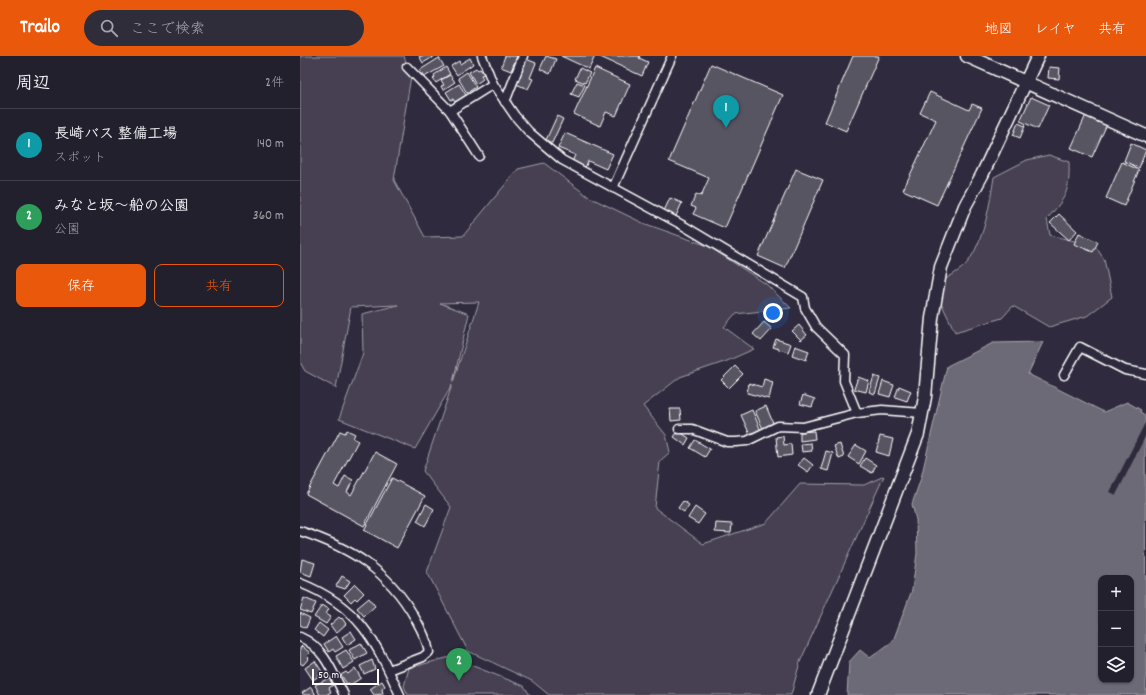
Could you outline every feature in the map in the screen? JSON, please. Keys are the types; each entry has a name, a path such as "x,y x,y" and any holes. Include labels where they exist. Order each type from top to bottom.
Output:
{"street":[{"path":"482,56 493,84 524,127 562,160 684,226 803,297 805,308 816,327 845,355 844,381 857,413"},
{"path":"505,102 523,56"},
{"path":"613,188 672,56"},
{"path":"967,56 1146,136"},
{"path":"818,695 918,434 927,380 932,318 941,267 965,206 1038,56"},
{"path":"407,67 450,111 479,156"},
{"path":"450,111 493,84"},
{"path":"1064,375 1080,347 1125,370 1146,374"},
{"path":"679,429 692,429 727,442 736,442 747,441 778,426 803,427 857,413 882,410 922,413"},
{"path":"300,530 331,541 355,554 375,568 410,610 428,642 429,652 424,656 389,670"},
{"path":"300,583 331,598 359,620 379,650 400,695"},
{"path":"300,636 306,639 323,655 344,695"}],"shaded area":[{"path":"300,56 404,56 411,76 394,180 425,237 463,236 518,169 544,163 589,197 643,223 708,246 766,284 791,308 735,314 724,327 754,349 727,361 680,377 643,406 666,435 670,452 660,461 655,508 703,544 766,523 800,484 864,485 884,476 800,662 791,695 549,695 532,681 468,651 427,572 451,507 423,471 452,385 415,449 339,419 363,353 362,314 398,305 351,307 336,388 305,371 300,362","holes":["479,302 453,382 469,314 440,303"]},
{"path":"1049,155 1069,162 1069,180 1066,194 1047,219 1050,235 1095,246 1104,259 1112,297 1087,316 1049,327 1013,306 1002,318 955,332 933,286 963,267 970,259 980,240 983,230 991,198 994,177 1027,160"},
{"path":"1043,342 1028,374 1104,412 1127,402 1141,410 1140,412 1145,415 1146,695 847,695 849,662 860,650 870,658 893,641 912,590 917,553 916,520 912,504 921,478 947,366 993,343"},
{"path":"450,657 524,686 530,695 408,695 404,686 409,668"}],"pier":[{"path":"1146,421 1146,435 1116,495 1110,492"}],"building":[{"path":"419,56 435,56 423,63"},
{"path":"505,56 517,56 511,71 501,67"},
{"path":"546,56 556,59 550,74 540,69"},
{"path":"561,56 595,56 589,69"},
{"path":"598,56 640,56 639,58 648,62 642,76"},
{"path":"853,56 879,56 846,131 825,122"},
{"path":"439,58 444,66 424,77 420,70"},
{"path":"470,58 473,64 457,75 451,66 459,61 460,64"},
{"path":"526,59 536,63 530,78 533,79 528,89 516,84"},
{"path":"711,64 783,95 725,228 693,214 696,208 691,206 696,194 701,196 709,178 669,161"},
{"path":"446,67 450,74 436,83 433,79 435,77 434,75"},
{"path":"1049,67 1060,68 1059,79 1048,78"},
{"path":"476,68 478,70 480,69 484,74 481,75 483,79 476,84 469,72"},
{"path":"580,68 590,73 585,83 575,79"},
{"path":"595,68 630,84 616,116 606,112 600,126 574,114"},
{"path":"467,72 476,87 467,93 458,78"},
{"path":"450,75 455,82 443,90 441,86 444,85 441,80"},
{"path":"577,82 585,85 579,97 571,94"},
{"path":"459,84 466,95 455,102 453,99 451,100 446,92"},
{"path":"930,92 969,110 972,104 982,108 937,205 903,190 936,120 920,113"},
{"path":"1031,97 1049,105 1038,129 1020,121"},
{"path":"1086,115 1107,124 1092,157 1071,148"},
{"path":"557,116 563,119 552,143 546,140"},
{"path":"1018,123 1025,126 1020,138 1013,135"},
{"path":"565,133 613,154 606,169 588,161 585,168 572,162 575,155 558,148"},
{"path":"1131,143 1146,150 1139,168 1124,161"},
{"path":"1122,162 1139,170 1124,206 1106,198"},
{"path":"796,169 823,180 785,268 758,256"},
{"path":"670,198 682,203 676,216 664,211"},
{"path":"1059,214 1077,231 1069,240 1050,223"},
{"path":"1079,233 1098,242 1093,252 1074,244"},
{"path":"764,322 772,329 761,341 753,334"},
{"path":"799,325 807,335 801,340 792,331"},
{"path":"776,339 791,344 788,352 773,347"},
{"path":"795,346 809,351 806,360 792,355"},
{"path":"735,366 743,374 729,388 721,380"},
{"path":"874,376 880,378 875,394 869,392"},
{"path":"858,377 869,381 866,392 854,389"},
{"path":"764,379 773,382 769,399 747,393 749,383 762,387"},
{"path":"883,381 894,385 890,397 879,394"},
{"path":"899,386 911,391 907,401 895,397"},
{"path":"803,395 815,399 812,407 800,404"},
{"path":"766,406 774,425 763,429 755,411"},
{"path":"670,409 680,409 681,420 671,421"},
{"path":"752,410 761,431 750,435 741,415"},
{"path":"347,430 355,434 353,438 358,441 334,485 339,488 345,476 353,480 347,492 351,495 375,452 397,464 364,526 306,494 340,431 345,433"},
{"path":"678,431 689,438 685,445 674,437"},
{"path":"814,431 815,439 800,441 800,432"},
{"path":"783,436 784,445 791,444 792,455 778,457 776,437"},
{"path":"880,436 893,439 889,456 876,452"},
{"path":"695,440 710,449 705,457 690,448"},
{"path":"811,443 812,451 802,452 801,444"},
{"path":"840,444 844,457 839,459 834,446"},
{"path":"856,445 866,451 859,464 848,457"},
{"path":"826,451 833,453 828,471 821,469"},
{"path":"804,458 813,465 808,472 798,465"},
{"path":"865,458 876,465 872,473 860,466"},
{"path":"392,478 425,496 397,548 364,530"},
{"path":"683,501 689,505 684,512 678,508"},
{"path":"426,504 434,509 425,526 417,521"},
{"path":"695,507 705,514 698,524 688,518"},
{"path":"716,523 732,524 731,533 715,532"},
{"path":"302,559 315,563 311,576 300,572"},
{"path":"342,576 350,581 345,589 336,586"},
{"path":"355,584 364,593 357,600 355,598 351,602 344,595"},
{"path":"304,598 316,603 311,614 300,610"},
{"path":"369,598 375,606 364,616 357,608"},
{"path":"322,605 329,609 326,614 331,617 326,624 314,617"},
{"path":"300,613 310,618 306,628 300,625"},
{"path":"339,617 341,619 342,618 346,624 336,633 330,625"},
{"path":"319,623 328,630 323,637 314,630"},
{"path":"351,631 356,639 347,645 342,637"},
{"path":"336,636 343,647 335,652 333,649 329,652 324,644"},
{"path":"361,643 367,653 355,660 349,650"},
{"path":"302,646 310,653 307,656 309,658 303,665 300,663 300,648"},
{"path":"346,650 354,662 343,669 336,656"},
{"path":"372,660 375,669 364,674 360,666"},
{"path":"315,661 323,673 313,680 305,668"},
{"path":"355,668 361,678 350,685 349,683 347,684 341,675 346,672 348,674"},
{"path":"329,678 333,685 329,688 331,692 326,695 320,695 315,685"},
{"path":"382,681 385,686 382,689 383,694 374,695 370,689"},
{"path":"311,687 316,695 304,695 302,693"}],"place":[{"name":"長崎バス 整備工場","path":"726,128"},
{"name":"みなと坂〜船の公園","path":"459,681"}]}
